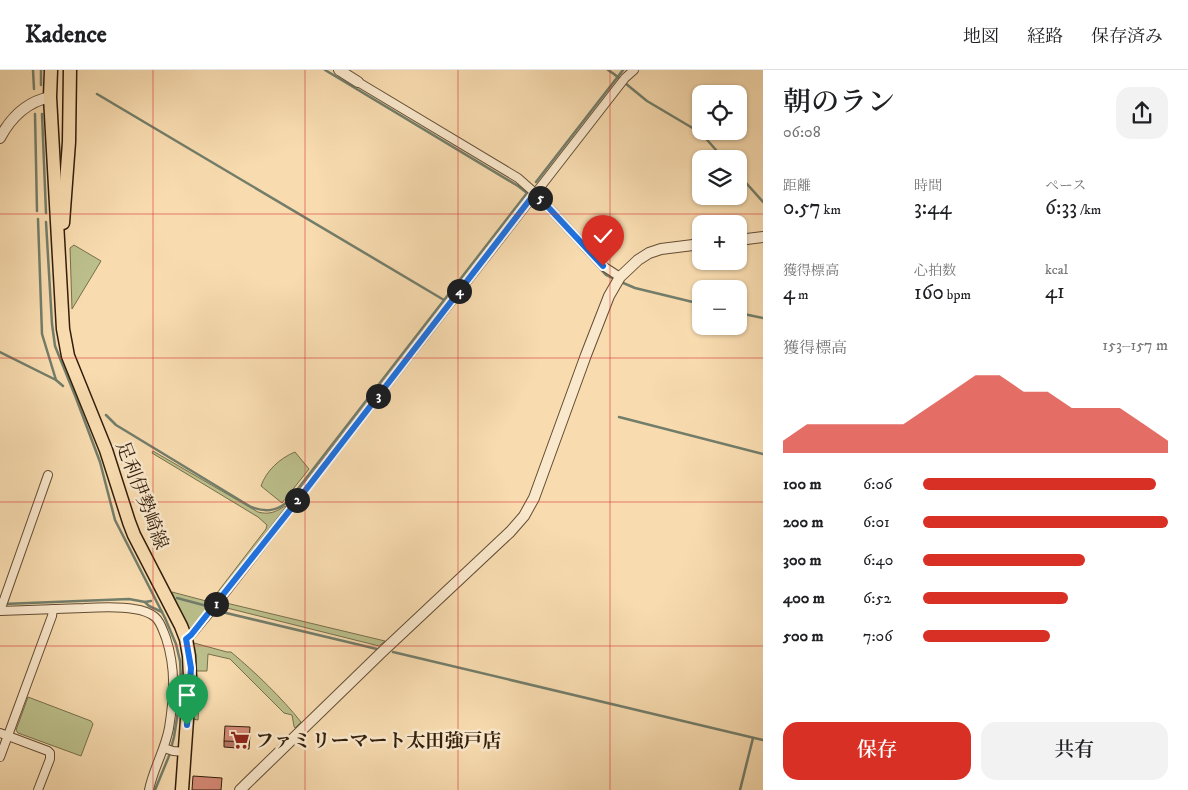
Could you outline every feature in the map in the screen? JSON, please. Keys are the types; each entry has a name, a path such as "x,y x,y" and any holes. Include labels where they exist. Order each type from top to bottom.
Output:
{"main road":[{"name":"足利伊勢崎線","path":"51,70 50,97 62,329 68,356 106,450 134,535 186,639 191,668 172,750 182,790"},
{"name":"足利伊勢崎線","path":"60,271 69,151 68,70"},
{"path":"68,70 62,89 50,97 60,103 69,113"}],"street":[{"path":"339,70 350,73 358,82 518,178 535,193 603,266 620,277"},
{"path":"186,639 294,505 625,78 634,70"},
{"path":"0,138 11,122 28,105 40,99 50,97"},
{"path":"747,239 763,237"},
{"path":"240,790 381,653 510,532 524,516 534,498 582,364 609,296 620,277 638,260 649,254 661,249 692,245"},
{"path":"48,475 0,611 95,607 129,608 146,612 156,618 168,645 174,675 174,696 169,729 172,750 151,782 149,790"},
{"path":"0,757 4,734 52,616 53,609"},
{"path":"4,734 50,753 50,759 38,790"}],"green space":[{"path":"74,245 101,261 72,309 70,248"},
{"path":"153,451 258,512 269,513 285,506 287,507 189,633 172,592 210,602 266,529 267,525 258,517 152,453"},
{"path":"295,452 309,469 282,503 261,486 266,475 274,466"},
{"path":"222,602 385,641 379,646 219,606"},
{"path":"194,643 231,652 285,703 301,722 295,728 292,715 284,713 230,659 208,654 207,671 195,671"},
{"path":"195,686 200,686 198,720 193,719"},
{"path":"28,697 91,721 93,724 81,756 18,733 16,730"}],"building":[{"path":"225,726 250,727 249,742 224,741"},
{"path":"193,776 222,778 221,790 192,790"}],"waterway":[{"path":"33,70 34,89"},
{"path":"41,70 41,85"},
{"path":"290,499 527,193 325,70"},
{"path":"608,70 647,101 701,133 716,150"},
{"path":"536,182 623,70"},
{"path":"97,94 444,300"},
{"path":"35,114 37,211"},
{"path":"42,114 46,213"},
{"path":"747,184 763,202"},
{"path":"38,219 42,334 56,380"},
{"path":"46,222 55,346 100,462 115,520 165,618 176,644 180,661 180,699 174,737 169,756 155,790"},
{"path":"572,238 606,275 616,280"},
{"path":"621,282 635,288 692,302"},
{"path":"747,315 763,318"},
{"path":"0,352 56,380 63,386"},
{"path":"106,415 116,425 251,507 269,510 278,508 286,503"},
{"path":"619,417 763,454"},
{"path":"177,598 207,606"},
{"path":"4,604 129,599 145,602 151,601"},
{"path":"145,602 162,612"},
{"path":"222,612 377,649"},
{"path":"393,652 763,740"},
{"path":"740,790 753,738"}],"place":[{"name":"ファミリーマート太田強戸店","path":"240,740"}],"route":[{"path":"187,725 191,668 186,639 294,505 535,193 603,266"}]}
